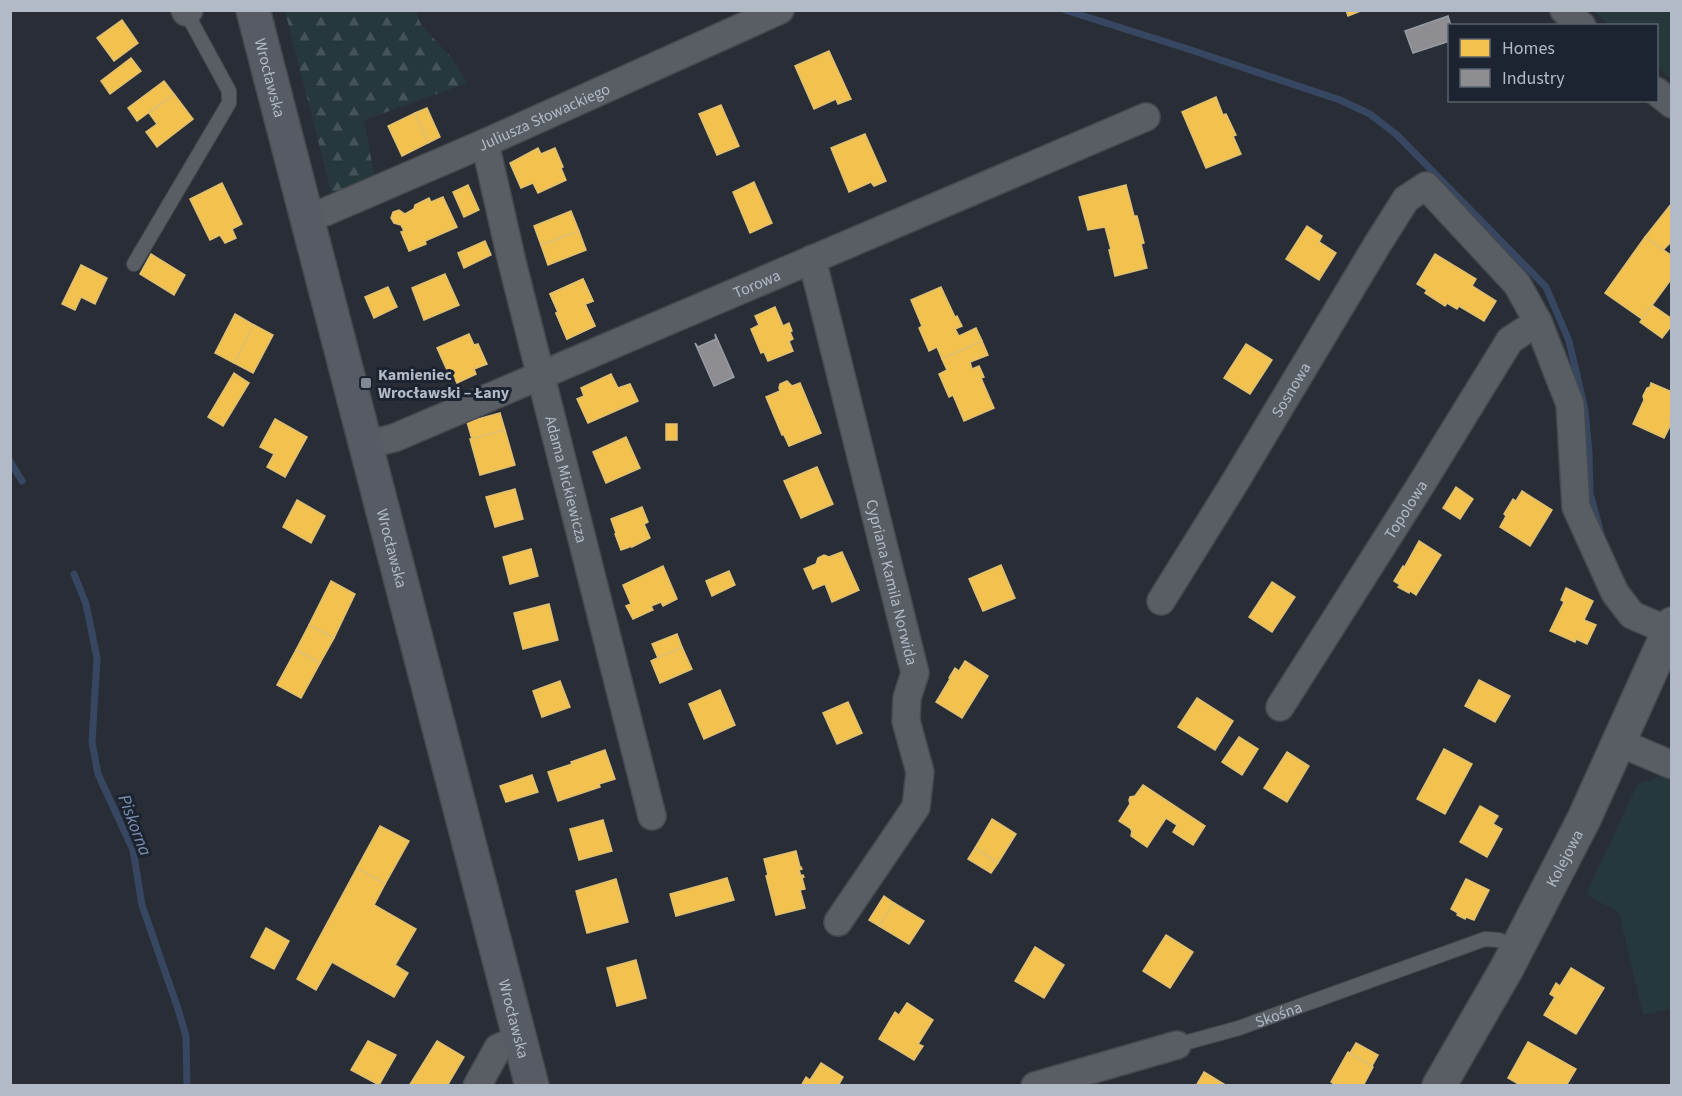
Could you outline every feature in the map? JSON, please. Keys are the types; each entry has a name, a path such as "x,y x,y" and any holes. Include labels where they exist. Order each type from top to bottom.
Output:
{"main road":[{"name":"Wrocławska","path":"253,10 532,1086"}],"street":[{"name":"Juliusza Słowackiego","path":"306,215 325,212 485,143 780,10"},
{"path":"1564,10 1580,24"},
{"path":"1658,93 1671,104"},
{"name":"Torowa","path":"365,445 394,438 1146,117"},
{"name":"Adama Mickiewicza","path":"485,143 512,262 652,816"},
{"name":"Sosnowa","path":"1161,602 1406,199 1426,186 1517,284 1538,322"},
{"name":"Cypriana Kamila Norwida","path":"812,259 915,673 907,698 906,721 920,772 916,807 838,922"},
{"path":"1538,322 1570,404 1576,507 1615,593 1632,615 1670,628"},
{"name":"Topolowa","path":"1280,707 1510,340 1538,322"},
{"name":"Kolejowa","path":"1439,1086 1517,949 1584,819 1670,628"},
{"path":"1618,742 1671,765"},
{"path":"477,1086 498,1048 520,1039"},
{"name":"Skośna","path":"1044,1084 1177,1046"}],"lane":[{"path":"134,264 229,103 229,91 187,11"},
{"name":"Skośna","path":"1177,1046 1239,1028 1485,939 1499,940 1517,949"}],"green space":[{"path":"285,11 416,11 421,25 451,57 467,83 364,120 375,180 333,199"},
{"path":"1593,11 1671,11 1671,79 1658,67 1658,24 1609,24"},
{"path":"1660,776 1671,782 1671,1009 1643,1015 1619,913 1586,894 1637,785"}],"building: Homes":[{"path":"1346,10 1363,10 1348,16"},
{"path":"122,20 138,43 114,61 97,38"},
{"path":"829,51 851,99 838,104 836,99 814,109 795,66"},
{"path":"131,58 141,71 110,94 101,81"},
{"path":"164,81 174,94 137,121 128,108"},
{"path":"174,94 193,119 157,147 146,132 157,124 149,113"},
{"path":"1216,97 1223,115 1226,114 1236,135 1233,136 1241,154 1206,168 1182,112"},
{"path":"721,105 739,146 717,155 699,114"},
{"path":"427,108 440,137 428,143 415,113"},
{"path":"415,113 428,143 402,156 388,126"},
{"path":"865,134 886,181 874,186 871,182 849,192 831,148"},
{"path":"538,148 541,154 555,148 566,180 538,193 533,183 521,188 510,163"},
{"path":"754,182 772,223 750,233 733,192"},
{"path":"222,183 242,224 232,229 236,238 225,243 220,235 210,240 190,199"},
{"path":"468,185 479,210 464,217 453,192"},
{"path":"1126,185 1144,243 1141,244 1147,268 1115,276 1105,227 1088,230 1079,197"},
{"path":"443,197 457,227 409,251 401,232 404,231 401,225 394,223 391,218 393,212 399,210 405,214 414,209 415,205 429,198 431,202"},
{"path":"1672,203 1672,241 1663,250 1645,237"},
{"path":"571,211 579,231 541,245 534,226"},
{"path":"1307,226 1322,236 1319,242 1336,253 1319,280 1286,259"},
{"path":"579,231 586,250 548,265 541,245"},
{"path":"1645,237 1672,256 1672,278 1642,319 1605,293"},
{"path":"485,241 491,255 464,268 458,253"},
{"path":"151,254 185,275 174,295 140,274"},
{"path":"1435,254 1476,279 1472,286 1496,301 1484,321 1459,306 1457,309 1447,303 1445,306 1425,293 1427,290 1417,284"},
{"path":"81,265 107,278 95,304 81,297 75,310 62,304"},
{"path":"445,274 459,305 424,320 412,288"},
{"path":"583,279 593,301 585,304 595,326 567,339 550,294"},
{"path":"583,279 593,301 585,304 595,326 567,339 550,294"},
{"path":"388,287 397,307 374,318 365,297"},
{"path":"941,287 955,317 957,316 962,326 955,329 959,336 976,328 982,341 942,359 937,347 929,351 911,300"},
{"path":"1652,305 1672,319 1672,325 1662,338 1640,322"},
{"path":"775,307 783,326 789,323 793,339 789,341 793,351 768,361 764,352 761,353 751,329 759,325 755,316"},
{"path":"235,314 254,325 234,363 215,353"},
{"path":"254,325 273,335 253,373 234,363"},
{"path":"469,334 474,345 478,344 487,364 474,369 476,374 457,383 450,369 447,370 437,348"},
{"path":"982,341 988,355 970,362 972,369 979,366 984,377 981,378 994,408 964,421 953,395 949,397 939,374 947,370 942,359"},
{"path":"1246,344 1272,360 1250,394 1224,378"},
{"path":"234,373 249,383 223,426 208,417"},
{"path":"611,374 618,388 630,384 638,401 588,423 577,399 584,396 581,388"},
{"path":"787,381 792,386 800,383 821,433 789,446 766,397 780,391 780,384"},
{"path":"1651,383 1672,392 1672,414 1669,419 1672,422 1664,438 1633,424 1644,400 1643,396"},
{"path":"500,413 505,430 472,439 467,422"},
{"path":"275,419 307,437 285,477 267,467 274,454 260,447"},
{"path":"666,424 677,424 677,440 666,440"},
{"path":"505,430 515,465 480,475 470,439"},
{"path":"626,437 640,468 606,483 593,452"},
{"path":"817,467 833,504 801,518 784,481"},
{"path":"1456,487 1473,499 1460,519 1443,508"},
{"path":"515,489 523,519 495,527 486,497"},
{"path":"1522,491 1552,510 1530,546 1500,527 1506,516 1504,514 1513,499 1516,501"},
{"path":"297,500 325,516 311,543 283,527"},
{"path":"642,507 648,522 644,524 650,538 621,550 611,519"},
{"path":"1419,541 1441,555 1416,595 1398,587 1400,585 1394,581"},
{"path":"531,549 538,576 510,584 503,557"},
{"path":"842,552 859,590 832,602 825,584 813,589 804,569 816,564 818,558 824,555 829,557"},
{"path":"1001,565 1015,598 983,611 969,579"},
{"path":"663,566 677,599 663,606 661,602 651,606 653,610 633,619 626,606 631,604 623,585"},
{"path":"729,571 735,585 712,596 706,581"},
{"path":"331,581 355,594 334,638 309,625"},
{"path":"1272,582 1295,597 1272,632 1249,617"},
{"path":"1566,588 1593,601 1584,620 1596,625 1587,644 1576,639 1575,642 1550,631 1564,602 1561,600"},
{"path":"549,604 558,640 523,649 514,613"},
{"path":"309,625 334,638 320,663 296,650"},
{"path":"677,634 682,647 658,658 652,644"},
{"path":"682,647 692,669 660,683 651,661"},
{"path":"296,650 320,663 301,698 277,685"},
{"path":"965,661 988,676 962,718 936,702 955,668 959,671"},
{"path":"1479,680 1510,696 1495,722 1465,706"},
{"path":"560,681 570,707 542,717 533,691"},
{"path":"720,690 735,725 704,739 689,704"},
{"path":"1197,698 1233,721 1215,750 1178,727"},
{"path":"848,702 862,733 837,744 823,713"},
{"path":"1239,737 1258,749 1242,775 1222,762"},
{"path":"1444,749 1472,764 1445,814 1417,799"},
{"path":"605,750 615,779 599,784 600,787 558,801 548,772"},
{"path":"1287,752 1309,766 1287,802 1264,788"},
{"path":"532,775 538,792 506,802 500,786"},
{"path":"1143,785 1205,826 1193,845 1173,832 1177,825 1166,818 1147,847 1131,836 1130,828 1119,821 1130,804 1130,797 1135,796"},
{"path":"1480,806 1498,816 1493,824 1502,829 1487,857 1460,842"},
{"path":"992,819 1016,834 998,863 975,848"},
{"path":"603,820 612,851 579,860 570,829"},
{"path":"380,826 409,841 385,884 357,868"},
{"path":"975,848 998,863 991,873 968,859"},
{"path":"796,851 802,869 799,870 801,876 804,877 802,878 805,889 800,890 805,908 776,915 764,859"},
{"path":"357,868 385,884 374,905 416,929 395,965 408,973 394,997 332,962 316,990 297,979"},
{"path":"727,878 734,900 676,916 670,894"},
{"path":"616,879 628,922 587,933 576,891"},
{"path":"1466,879 1489,890 1474,920 1466,917 1465,919 1451,909"},
{"path":"884,896 894,903 879,926 869,920"},
{"path":"894,903 924,921 909,944 879,926"},
{"path":"266,928 289,941 274,969 251,957"},
{"path":"1166,935 1193,952 1170,988 1143,971"},
{"path":"1035,947 1064,965 1044,998 1015,981"},
{"path":"636,960 646,998 617,1006 607,968"},
{"path":"1571,968 1604,988 1576,1034 1544,1015 1555,997 1550,994 1556,983 1560,986"},
{"path":"907,1003 933,1020 918,1044 923,1046 914,1060 879,1039 895,1012 899,1015"},
{"path":"368,1041 396,1055 379,1085 351,1070"},
{"path":"437,1041 464,1057 447,1086 409,1086"},
{"path":"1528,1042 1576,1069 1566,1086 1522,1086 1508,1078"},
{"path":"1356,1043 1378,1055 1372,1066 1350,1053"},
{"path":"1348,1052 1373,1067 1363,1086 1337,1086 1331,1082"},
{"path":"821,1063 843,1077 838,1086 801,1086 806,1077 810,1080"},
{"path":"1204,1072 1227,1086 1196,1086"}],"building: Industry":[{"path":"1448,16 1450,24 1448,24 1448,42 1413,53 1405,31"},
{"path":"715,334 734,377 714,386 695,343 698,347 716,339"}],"waterway":[{"path":"1065,10 1340,100 1370,114 1397,135 1546,287 1569,341 1585,410 1590,493 1600,530"},
{"name":"Piskorna","path":"10,461 22,481"},
{"name":"Piskorna","path":"74,574 86,604 97,658 92,742 98,774 133,850 142,905 186,1036 187,1086"}],"place":[{"name":"Kamieniec Wrocławski – Łany","path":"366,383"}]}
